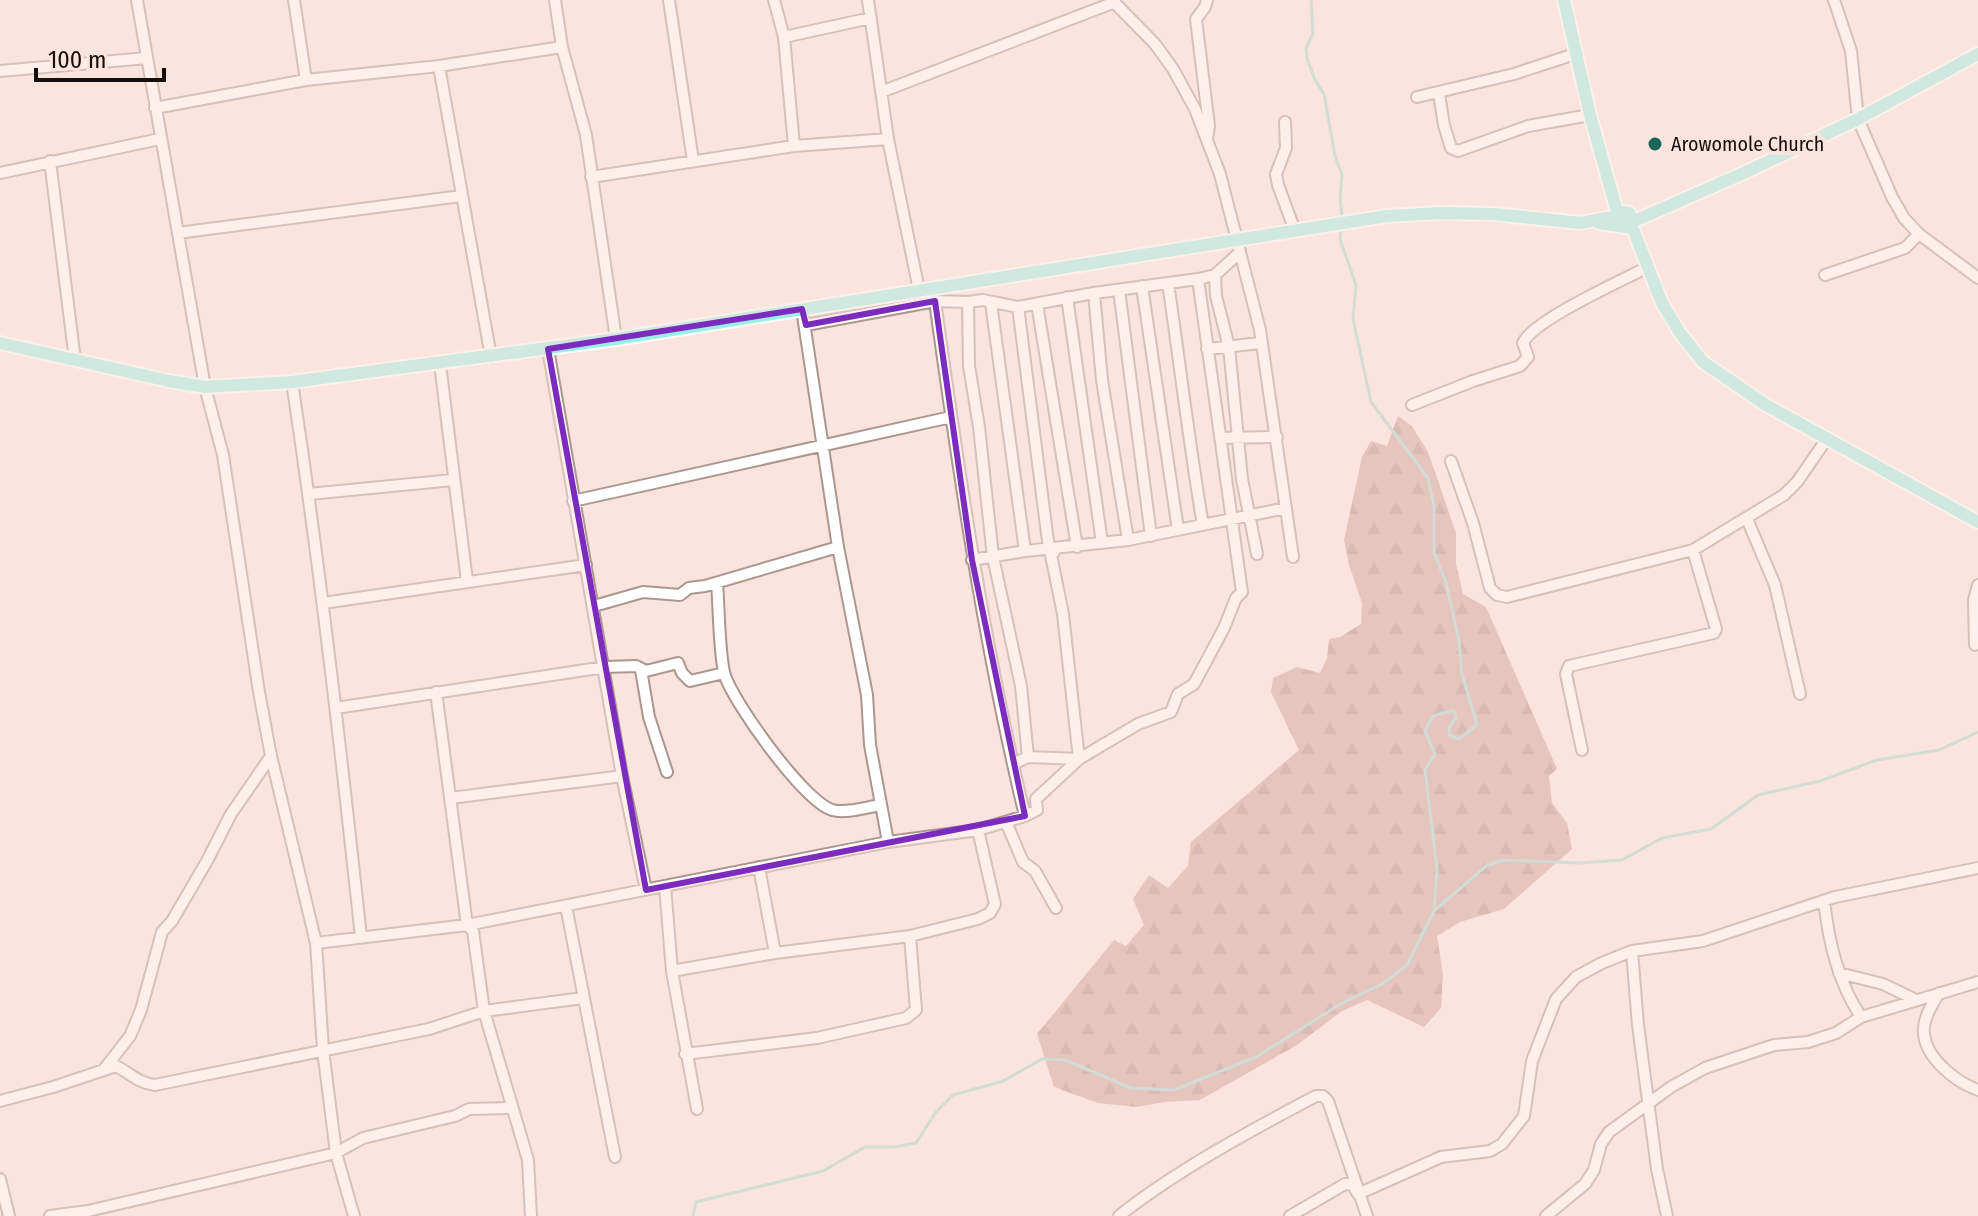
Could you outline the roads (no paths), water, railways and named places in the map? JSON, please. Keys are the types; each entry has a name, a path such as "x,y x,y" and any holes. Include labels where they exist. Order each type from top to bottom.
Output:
{"main road":[{"path":"1564,0 1608,186 1662,303 1685,341 1703,362 1731,383 1826,440 1978,522"},
{"path":"0,343 205,387 292,382 548,349 919,290 1237,246 1295,231 1387,216 1441,213 1494,214 1572,223 1625,220 1663,208 1746,172 1858,119 1977,56"}],"street":[{"path":"137,0 205,387 223,455 271,756 316,943 323,1050 336,1153 354,1216"},
{"path":"294,0 306,80"},
{"path":"555,0 562,47 586,135 616,339"},
{"path":"669,0 693,161"},
{"path":"774,0 784,37 794,146"},
{"path":"868,0 888,139 919,290"},
{"path":"1206,143 1209,126 1196,19 1207,0"},
{"path":"1834,0 1851,51 1858,119 1892,197 1904,218 1919,234 1976,273"},
{"path":"881,92 1114,1 1165,57 1195,109 1220,174 1260,330 1293,557"},
{"path":"784,37 871,18"},
{"path":"155,108 306,80 439,66 562,47"},
{"path":"1417,97 1514,74 1575,54"},
{"path":"0,71 147,58"},
{"path":"439,66 491,357"},
{"path":"1439,94 1451,148 1458,151 1528,126 1590,115"},
{"path":"1285,122 1286,148 1276,174 1295,231"},
{"path":"0,173 160,139"},
{"path":"591,177 794,146 888,139"},
{"path":"50,161 75,360"},
{"path":"178,233 461,196"},
{"path":"1825,275 1905,248 1919,234"},
{"path":"806,325 935,301 983,300 1018,307 1198,279 1215,275 1237,246"},
{"path":"1412,405 1520,366 1528,357 1523,343 1530,334 1578,302 1646,265"},
{"path":"1215,275 1216,296 1229,347 1242,479 1257,554"},
{"path":"316,943 467,925 888,842 978,830 1037,810 1036,799 1079,759 1138,724 1171,712 1178,694 1194,684 1236,598 1242,592 1198,279"},
{"path":"1168,283 1183,380 1189,445 1203,525"},
{"path":"1142,286 1178,530"},
{"path":"1119,290 1151,536"},
{"path":"1094,293 1102,380 1128,540"},
{"path":"1067,297 1102,543"},
{"path":"935,301 972,560 1025,816"},
{"path":"968,302 969,366 993,557 1021,686 1028,757"},
{"path":"991,303 1025,551"},
{"path":"1037,304 1077,547"},
{"path":"1018,307 1049,549"},
{"path":"802,309 838,547 867,695 870,745 888,842"},
{"path":"1207,349 1260,343"},
{"path":"548,349 622,776 646,890"},
{"path":"440,364 467,581"},
{"path":"292,382 323,603 361,937"},
{"path":"573,501 951,417"},
{"path":"1220,438 1277,437"},
{"path":"1451,461 1473,523 1490,588 1497,595 1507,597 1693,550 1784,495 1797,482 1826,440"},
{"path":"309,494 453,480"},
{"path":"972,560 1128,540 1286,508"},
{"path":"1747,519 1775,585 1800,694"},
{"path":"594,606 643,592 680,595 689,588 717,583 838,547"},
{"path":"1049,549 1054,552 1051,561 1058,578 1079,759"},
{"path":"1582,750 1566,674 1569,666 1714,633 1716,629 1693,550"},
{"path":"323,603 586,565"},
{"path":"717,583 724,673 741,707 763,739 817,800 830,809 839,811 881,805"},
{"path":"1975,645 1974,600 1978,585"},
{"path":"641,670 678,663 690,681 724,673"},
{"path":"336,708 605,667 636,666 641,670 649,717 667,772"},
{"path":"436,692 467,925 473,931 484,1011 528,1160 531,1216"},
{"path":"105,1068 124,1045 141,1010 162,932 172,921 231,814 271,756"},
{"path":"1013,764 1028,757 1079,759"},
{"path":"451,798 622,776"},
{"path":"1006,822 1023,862 1035,871 1056,908"},
{"path":"672,971 775,953 910,936 978,919 990,913 995,904 978,830"},
{"path":"759,867 775,953"},
{"path":"1358,1194 1434,1160 1490,1151 1502,1144 1524,1116 1532,1061 1556,999 1576,977 1602,963 1632,951 1703,941 1824,901 1978,868"},
{"path":"665,886 672,971 697,1109"},
{"path":"1824,901 1829,941 1839,973 1848,997 1861,1017"},
{"path":"566,906 615,1157"},
{"path":"685,1054 817,1038 906,1018 916,1010 910,936"},
{"path":"1632,951 1638,1025 1657,1169 1667,1216"},
{"path":"1839,973 1883,984 1916,1000"},
{"path":"1546,1216 1585,1184 1609,1132 1671,1087 1705,1068 1774,1045 1808,1042 1836,1033 1861,1017 1978,982"},
{"path":"1939,993 1924,1023 1923,1036 1928,1050 1963,1085 1978,1090"},
{"path":"0,1101 116,1066 132,1078 155,1085 429,1029 484,1011 583,998"},
{"path":"1119,1216 1204,1160 1316,1096 1323,1096 1328,1101 1367,1216"},
{"path":"50,1216 88,1211 336,1153 363,1138 455,1116 469,1109 511,1108"},
{"path":"0,1179 9,1216"},
{"path":"1290,1216 1345,1184 1353,1185 1358,1194"}],"waterway":[{"path":"1311,0 1313,33 1306,48 1307,58 1324,94 1335,156 1342,175 1342,219"},
{"path":"1341,227 1340,239 1356,285 1353,319 1371,402 1428,478 1434,506 1434,552 1446,583 1459,641 1462,674 1477,725 1459,739 1449,735 1450,726 1456,718 1454,710 1433,716 1425,731 1435,754 1425,770 1437,869 1434,911"},
{"path":"693,1216 696,1202 823,1171 865,1147 916,1143 936,1112 953,1095 1003,1081 1042,1059 1065,1060 1131,1088 1174,1090 1256,1057 1342,1003 1382,984 1407,965 1434,911 1486,866 1502,860 1579,863 1622,860 1662,838 1711,829 1758,795 1820,781 1877,760 1939,750 1978,732"}],"place":[{"name":"Arowomole Church","path":"1655,144"}]}
